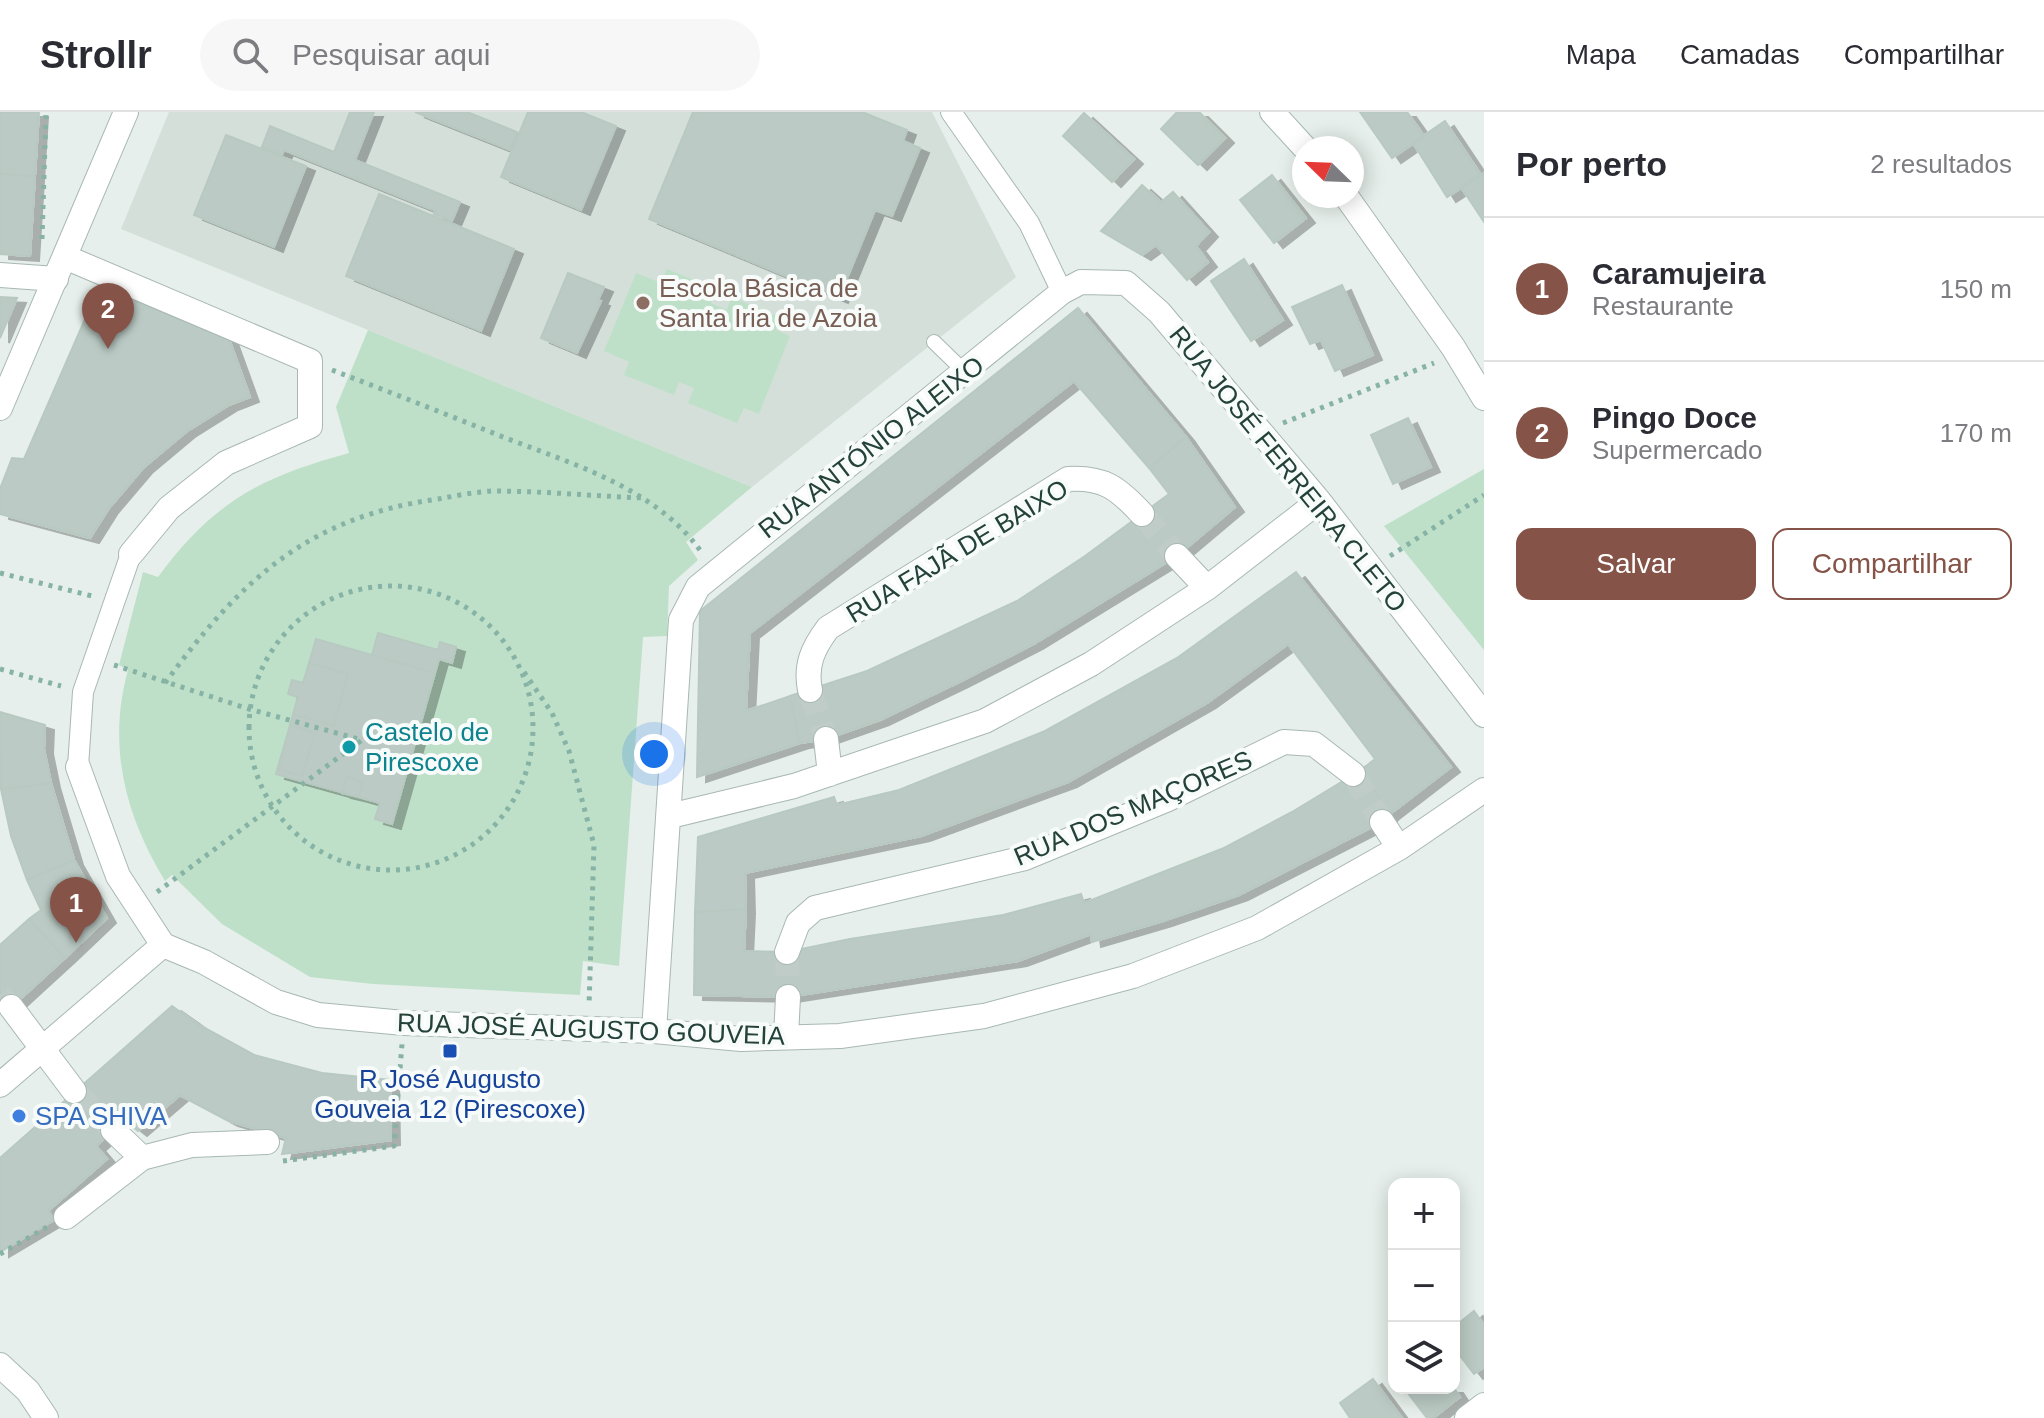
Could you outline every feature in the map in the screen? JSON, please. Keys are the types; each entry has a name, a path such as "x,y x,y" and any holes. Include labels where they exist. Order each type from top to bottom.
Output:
{"street":[{"path":"0,408 54,271 126,112"},
{"path":"951,112 1029,223 1062,292"},
{"path":"1272,112 1294,136"},
{"path":"1355,208 1453,347 1484,398"},
{"path":"0,275 54,271 310,361 310,426 226,463 169,508 131,554 83,692 78,767 118,876 163,945 34,1041 0,1085"},
{"name":"RUA JOSÉ FERREIRA CLETO","path":"1062,292 1081,282 1126,283 1159,312 1319,501 1484,715"},
{"name":"RUA ANTÓNIO ALEIXO","path":"670,816 681,620 698,587 715,570 966,373 1062,292"},
{"name":"RUA FAJÃ DE BAIXO","path":"810,690 807,674 813,649 828,628 1068,479 1093,478 1122,492 1142,514"},
{"path":"654,1031 670,816 830,774 985,721 1091,664 1207,588 1319,501"},
{"path":"1177,556 1207,588"},
{"path":"826,739 830,774"},
{"name":"RUA DOS MAÇORES","path":"787,952 798,923 815,908 1025,858 1166,800 1284,742 1314,744 1353,774"},
{"name":"RUA JOSÉ AUGUSTO GOUVEIA","path":"163,945 204,962 290,1006 318,1015 404,1023 654,1031 741,1039 840,1036 984,1016 1133,976 1257,928 1399,848 1484,790"},
{"path":"1382,822 1399,848"},
{"path":"786,1037 788,997"},
{"path":"6,1012 74,1091"},
{"path":"113,1130 142,1158"},
{"path":"66,1217 142,1158 192,1145 267,1142"},
{"path":"0,1365 28,1391 46,1418"},
{"path":"1467,1418 1484,1405"}],"lane":[{"path":"934,342 966,373"}],"path":[{"path":"46,112 54,271"},
{"path":"1261,432 1441,360 1439,356 1453,347"},
{"path":"310,361 600,475 644,498 690,535 715,570"},
{"path":"165,683 210,622 254,578 298,546 351,520 405,503 490,491 644,498"},
{"path":"1373,568 1484,495"},
{"path":"0,573 114,602"},
{"path":"519,664 530,696 533,717 530,761 518,792 500,820 476,843 448,859 416,869 395,871 351,866 321,853 294,834 273,809 254,771 248,730 249,709 257,680 270,652 289,629 312,609 339,595 368,587 398,585 428,590 456,601 492,628 519,664 552,713 569,751 594,845 588,1031"},
{"path":"94,658 249,709 362,740 137,907"},
{"path":"0,669 83,692"},
{"path":"267,1142 285,1163 394,1146 404,1023"},
{"path":"0,1254 66,1217"}],"shaded area":[{"name":"Escola Básica de Santa Iria de Azoia","path":"169,112 932,112 1016,277 752,487 121,229"}],"green space":[{"path":"667,269 716,289 711,303 727,310 731,297 780,317 776,330 790,336 759,414 744,408 737,423 688,403 694,388 679,382 674,395 624,375 629,362 604,351 636,273 661,283"},
{"path":"368,330 752,487 686,542 698,560 669,586 667,636 643,637 619,966 583,961 580,995 373,984 310,977 222,924 172,875 165,881 139,831 130,805 120,753 119,726 128,670 119,665 143,572 158,577 199,529 241,496 290,472 349,453 336,407"},
{"path":"1484,469 1484,650 1384,526"}],"building":[{"path":"0,112 39,112 35,176 0,174"},
{"path":"350,112 374,112 355,160 460,202 452,221 434,214 436,211 284,150 282,155 262,147 270,126 334,152"},
{"path":"415,112 467,112 517,132 510,150"},
{"path":"528,112 581,112 616,126 581,210 501,177"},
{"path":"693,112 862,112 907,130 903,141 920,148 892,216 875,210 839,298 649,219"},
{"path":"1177,112 1199,112 1225,138 1198,165 1161,129"},
{"path":"1360,112 1407,112 1424,136 1392,158"},
{"path":"1084,113 1134,159 1112,182 1063,136"},
{"path":"1445,121 1481,175 1447,197 1413,143"},
{"path":"226,135 306,166 274,247 194,215"},
{"path":"1484,173 1484,222 1461,187"},
{"path":"0,174 35,176 30,256 0,254"},
{"path":"1272,175 1292,200 1292,208 1298,208 1306,218 1274,243 1240,200"},
{"path":"1142,185 1161,202 1173,192 1209,232 1196,246 1208,262 1187,280 1156,245 1142,255 1101,231"},
{"path":"379,194 514,249 481,331 346,276"},
{"path":"1244,259 1283,320 1251,341 1211,281"},
{"path":"568,273 604,287 598,300 601,301 577,353 541,338"},
{"path":"1342,285 1373,355 1335,371 1321,340 1310,344 1292,307"},
{"path":"99,287 229,339 250,397 229,405 186,432 143,468 109,508 90,538 0,514 0,489 12,458 24,459"},
{"path":"0,297 17,298 0,338"},
{"path":"1078,308 1186,437 1149,468 1074,381 750,633 746,711 790,696 800,743 697,777 700,611"},
{"path":"1408,418 1431,467 1393,484 1371,435"},
{"path":"1186,437 1235,507 1177,556 1034,644 959,682 880,720 826,739 800,743 790,696 867,671 1017,601 1169,494 1149,468"},
{"path":"1296,572 1451,767 1390,814 1361,770 1375,759 1288,644 1207,703 1068,782 921,836 745,873 746,909 695,912 698,837 834,797 837,805 899,790 1045,731 1177,658"},
{"name":"Castelo de Pirescoxe","path":"378,633 438,650 440,642 456,647 452,663 439,659 392,824 375,819 380,803 276,774 298,697 288,694 292,680 303,683 316,639 372,655"},
{"path":"378,633 438,650 440,642 456,647 452,663 439,659 435,673 372,655"},
{"path":"309,663 348,674 334,726 293,714 298,697 288,694 292,680 303,683"},
{"path":"0,712 45,725 44,749 51,783 1,789"},
{"path":"290,725 315,733 302,776 278,769"},
{"path":"1361,770 1390,814 1382,822 1239,895 1163,921 1092,942 1091,934 1018,961 788,997 694,995 695,912 746,909 744,951 787,952 1003,915 1081,894 1084,903 1224,848"},
{"path":"347,777 363,782 359,797 342,793"},
{"path":"51,783 74,860 27,880 11,836 1,789"},
{"path":"74,860 107,918 65,958 29,919 41,910 27,880"},
{"path":"29,919 65,958 7,1011 0,1004 0,945"},
{"path":"172,1006 199,1025 254,1055 322,1073 390,1080 391,1140 282,1154 286,1138 229,1121 180,1095 138,1131 124,1120 96,1146 107,1159 48,1211 54,1220 0,1252 0,1158"},
{"path":"1474,1311 1484,1325 1484,1367 1474,1374 1460,1356 1460,1322"},
{"path":"1373,1379 1402,1418 1350,1418 1340,1403"},
{"path":"1409,1394 1458,1394 1460,1397 1433,1418 1427,1418"}],"tunnel":[{"path":"1142,514 1177,556"},
{"path":"810,690 826,739"},
{"path":"1353,774 1382,822"},
{"path":"787,952 788,997"},
{"path":"0,995 11,1007"},
{"path":"74,1091 113,1130"}],"place":[{"name":"Escola Básica de Santa Iria de Azoia","path":"643,303"},
{"name":"Pingo Doce","path":"108,349"},
{"name":"Castelo de Pirescoxe","path":"349,747"},
{"name":"Caramujeira","path":"76,943"},
{"name":"R José Augusto Gouveia 12 (Pirescoxe)","path":"450,1051"},
{"name":"SPA SHIVA","path":"19,1116"}]}
